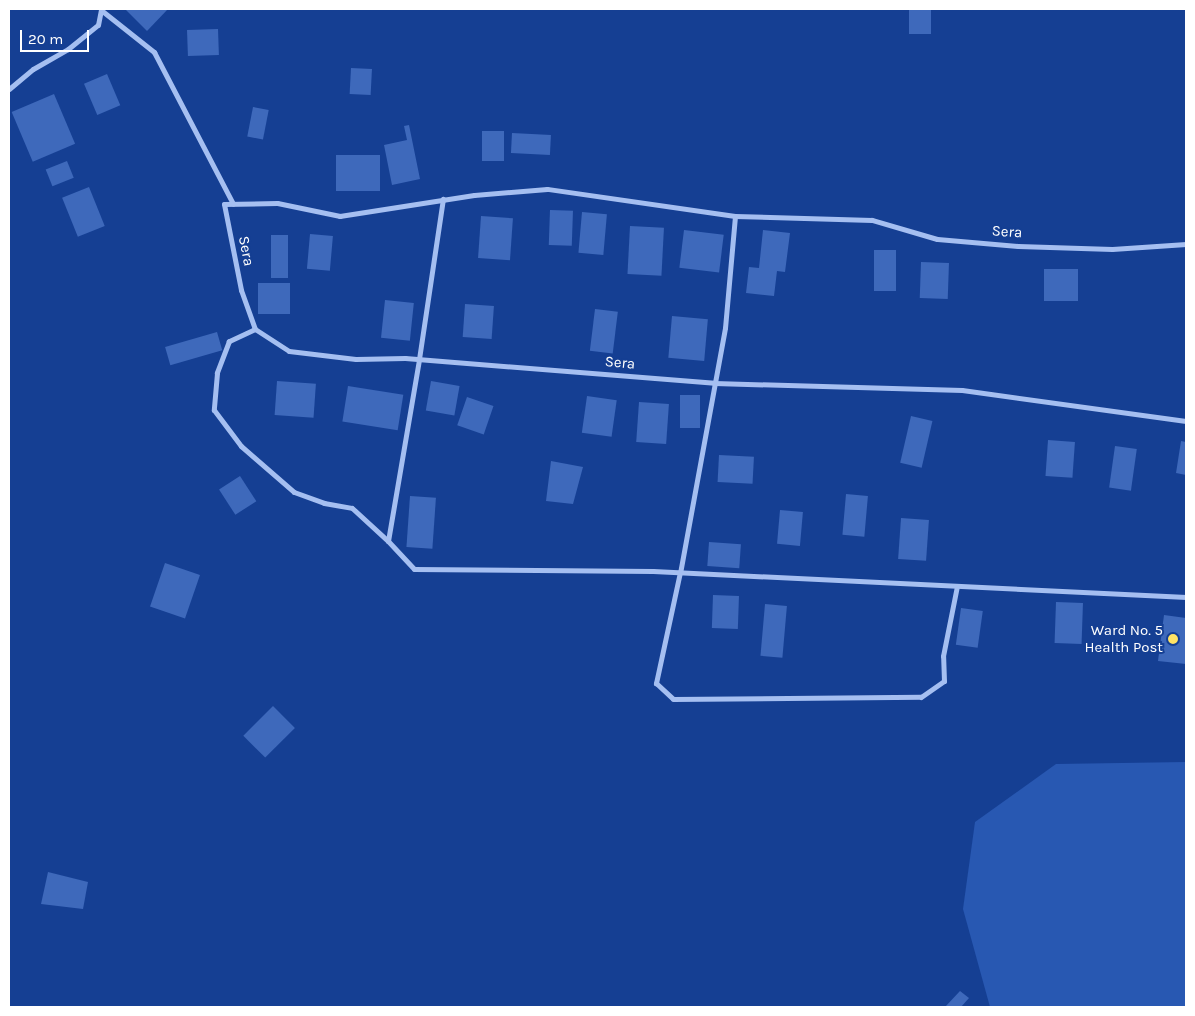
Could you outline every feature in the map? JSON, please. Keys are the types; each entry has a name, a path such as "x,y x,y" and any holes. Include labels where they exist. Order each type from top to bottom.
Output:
{"street":[{"path":"9,89 33,69 68,49 98,25 101,10 154,52 233,204"},
{"name":"Sera","path":"1186,244 1112,249 1018,246 937,239 872,220 736,216 547,190 443,199 340,216 277,203 224,204 241,290 255,329 289,351 356,359 419,359 714,383 962,390 1186,421"},
{"path":"388,541 419,359 443,199"},
{"path":"736,216 725,328 680,572 656,684 673,700 921,697 944,681 943,656 957,586"},
{"path":"255,329 229,341 217,372 214,410 241,446 294,492 324,502 352,508 388,541 414,569 680,572 1186,597"}],"shaded area":[{"path":"1186,762 1186,1007 990,1007 963,909 975,822 1056,764"}],"building":[{"path":"125,9 168,9 147,31"},
{"path":"909,9 931,9 931,34 909,34"},
{"path":"218,29 219,55 188,56 187,30"},
{"path":"351,68 372,69 371,95 350,94"},
{"path":"107,74 120,105 97,115 84,84"},
{"path":"54,94 75,144 33,162 12,112"},
{"path":"253,107 269,110 263,140 247,136"},
{"path":"409,125 420,179 392,185 384,145 407,140 404,126"},
{"path":"482,131 504,131 504,161 482,161"},
{"path":"512,133 551,135 550,155 511,153"},
{"path":"336,155 380,155 380,191 336,191"},
{"path":"67,161 74,178 52,186 46,170"},
{"path":"89,187 105,226 78,237 62,198"},
{"path":"550,210 573,211 572,246 549,245"},
{"path":"582,212 607,214 603,255 578,253"},
{"path":"481,216 513,218 510,260 478,258"},
{"path":"630,226 664,228 661,276 627,274"},
{"path":"684,230 724,235 719,273 679,268"},
{"path":"763,230 790,233 785,272 777,271 774,296 746,293 749,267 759,268"},
{"path":"310,234 333,236 330,271 307,269"},
{"path":"271,235 288,235 288,278 271,278"},
{"path":"874,250 896,250 896,291 874,291"},
{"path":"921,262 949,263 948,299 920,298"},
{"path":"1044,269 1078,269 1078,301 1044,301"},
{"path":"258,283 290,283 290,314 258,314"},
{"path":"385,300 414,303 410,341 381,338"},
{"path":"465,304 494,306 492,339 463,337"},
{"path":"595,309 618,312 613,353 590,351"},
{"path":"672,316 708,319 704,361 668,358"},
{"path":"217,332 222,350 170,365 165,347"},
{"path":"277,381 316,384 314,418 275,415"},
{"path":"431,381 460,386 454,416 426,411"},
{"path":"348,386 403,395 398,430 342,422"},
{"path":"680,395 700,395 700,428 680,428"},
{"path":"587,396 617,400 612,437 582,433"},
{"path":"467,397 493,406 484,434 457,425"},
{"path":"639,402 669,404 666,444 636,442"},
{"path":"911,416 932,421 922,468 900,463"},
{"path":"1048,440 1075,442 1072,478 1045,476"},
{"path":"1181,441 1186,442 1186,475 1176,473"},
{"path":"1115,446 1137,449 1131,491 1109,488"},
{"path":"719,455 754,457 753,484 718,482"},
{"path":"551,461 583,467 573,504 546,501"},
{"path":"240,476 256,501 235,515 219,490"},
{"path":"846,494 868,496 864,537 842,535"},
{"path":"410,496 436,498 432,549 406,547"},
{"path":"780,510 803,512 800,546 777,544"},
{"path":"901,518 929,520 926,561 898,559"},
{"path":"709,542 741,544 739,568 707,566"},
{"path":"165,563 200,575 185,619 150,606"},
{"path":"713,595 739,596 738,629 712,628"},
{"path":"1056,602 1083,603 1082,644 1055,643"},
{"path":"765,604 787,606 782,658 760,656"},
{"path":"961,608 983,611 978,648 956,645"},
{"name":"Ward No. 5 Health Post","path":"1164,615 1186,618 1186,664 1158,661"},
{"path":"273,706 295,728 265,758 243,736"},
{"path":"48,872 88,882 83,909 41,904"},
{"path":"960,991 969,998 961,1007 945,1007"}],"place":[{"name":"Ward No. 5 Health Post","path":"1173,639"}]}
